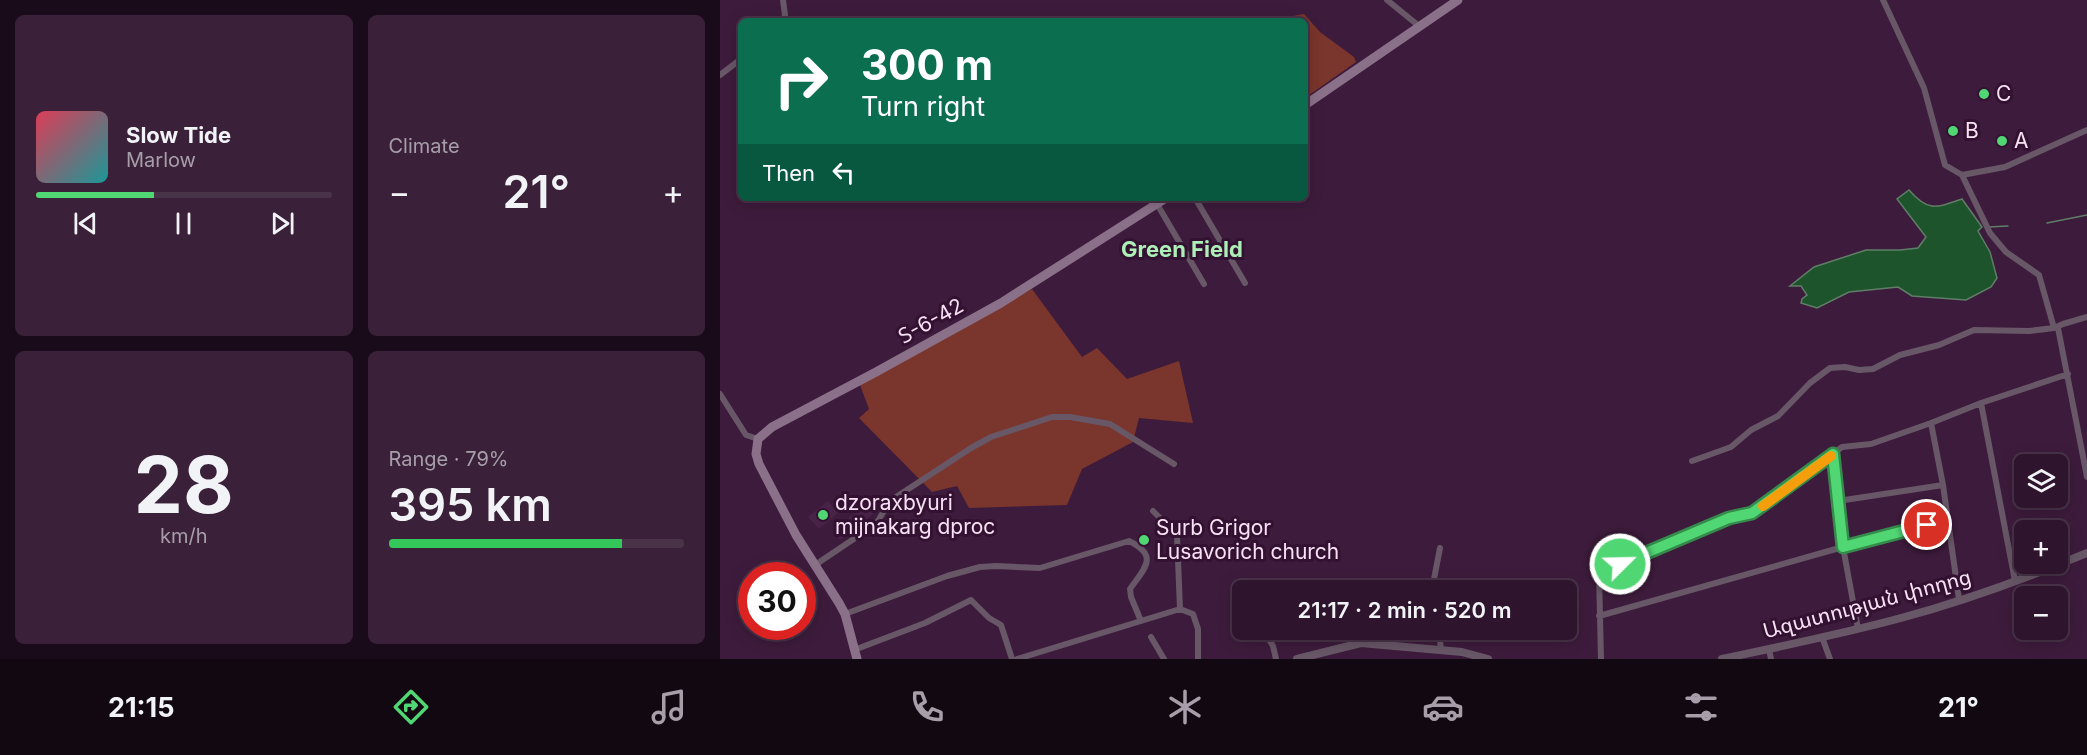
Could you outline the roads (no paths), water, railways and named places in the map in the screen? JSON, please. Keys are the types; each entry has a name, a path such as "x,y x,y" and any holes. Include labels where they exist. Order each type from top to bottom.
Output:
{"main road":[{"path":"1308,103 1458,0"},
{"name":"Տ-6-42","path":"758,439 771,427 1001,303 1162,201"},
{"path":"758,439 756,454 759,464 796,535 813,562"},
{"path":"816,567 845,614 856,654"}],"street":[{"path":"783,0 784,18"},
{"path":"1387,0 1419,26"},
{"path":"1883,0 1924,88 1945,165 1962,175 1990,233 2006,252 2039,275 2056,328 2067,374 2087,477"},
{"path":"720,75 738,61"},
{"path":"1962,175 2005,167 2087,130"},
{"path":"1197,201 1245,283"},
{"path":"1157,204 1204,284"},
{"path":"1692,461 1731,447 1751,430 1778,416 1810,383 1830,368 1874,369 1900,355 1939,345 1974,330 2011,332 2056,328 2087,317"},
{"path":"1601,659 1599,573 1729,518 1752,513 1842,447 1871,444 2067,374"},
{"path":"720,394 746,435 758,439"},
{"path":"1981,403 2015,581"},
{"path":"816,564 876,524 890,501 971,448 991,437 1052,417 1070,417 1110,424 1174,464"},
{"path":"1931,423 1943,486 1959,599"},
{"path":"1833,454 1843,547 1858,629"},
{"path":"1838,501 1943,486"},
{"path":"1153,511 1178,535 1180,609"},
{"path":"1599,616 1843,547 1948,520"},
{"path":"845,614 946,576 981,567 1040,568 1129,541 1142,548 1148,562 1147,567 1130,589 1131,597 1142,621"},
{"path":"1434,580 1440,548"},
{"name":"Ազատության փողոց","path":"1722,659 1858,629 2015,581 2087,553"},
{"path":"856,654 971,600 989,618 1001,625 1012,659"},
{"path":"1017,659 1180,609 1193,614 1198,629 1198,659"},
{"path":"1151,637 1164,659"},
{"path":"1822,637 1830,659"},
{"path":"1269,640 1276,659"},
{"path":"1367,640 1368,644"},
{"path":"1440,640 1441,650"},
{"path":"1297,659 1361,643 1461,652 1488,659"},
{"path":"1769,649 1771,659"}],"waterway":[{"path":"2047,223 2087,215"},
{"path":"1988,227 2008,226"}],"place":[{"name":"C","path":"1984,94"},
{"name":"B","path":"1953,131"},
{"name":"A","path":"2002,141"},
{"name":"dzoraxbyuri mijnakarg dproc","path":"823,515"},
{"name":"Surb Grigor Lusavorich church","path":"1144,540"}],"district":[{"name":"Green Field","path":"1182,249"}]}
